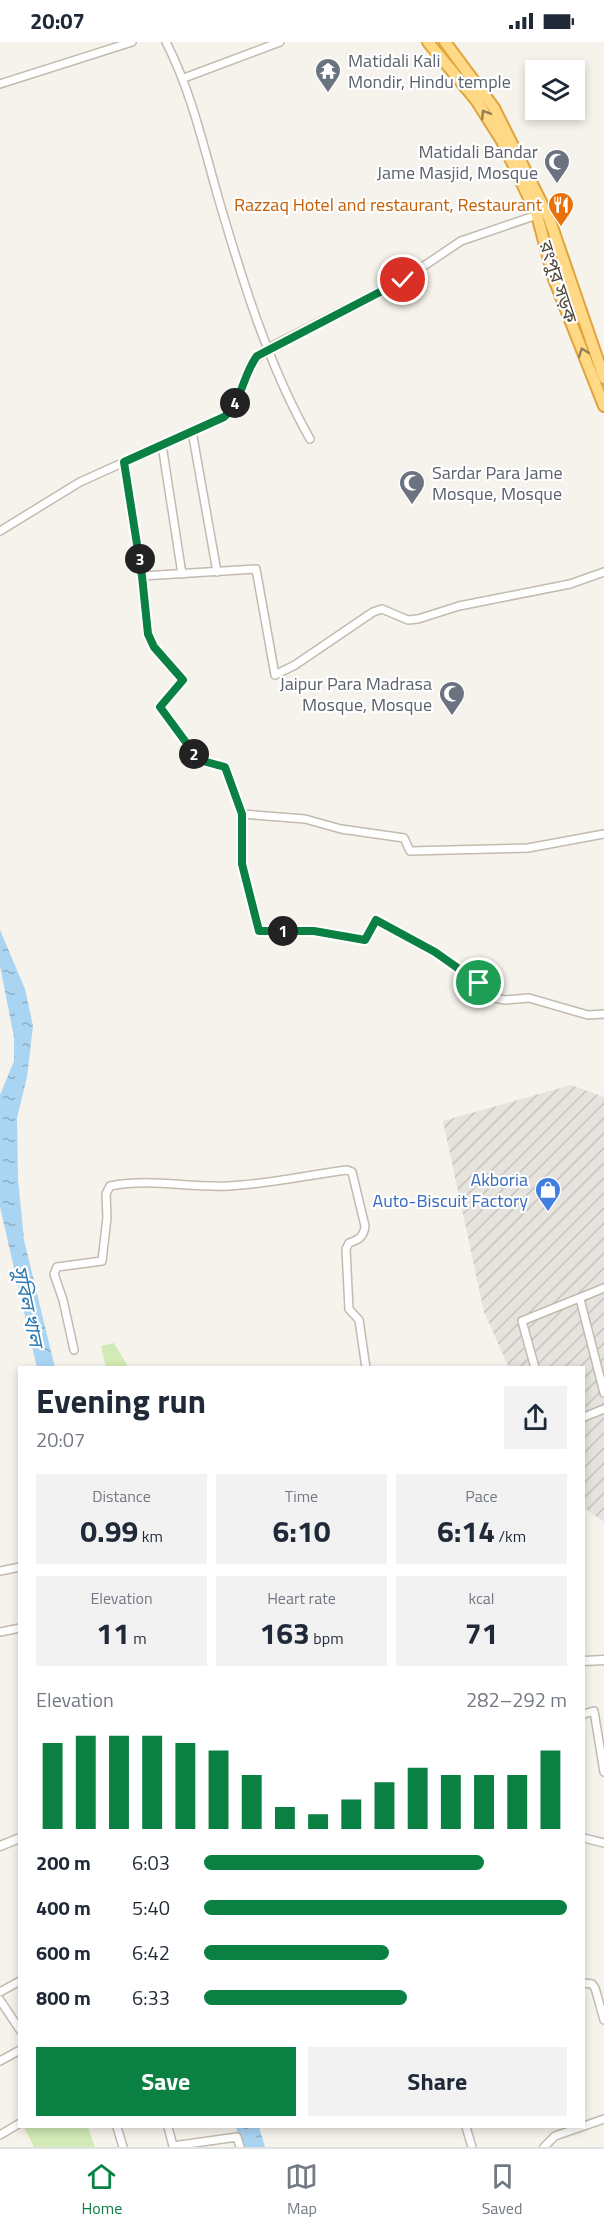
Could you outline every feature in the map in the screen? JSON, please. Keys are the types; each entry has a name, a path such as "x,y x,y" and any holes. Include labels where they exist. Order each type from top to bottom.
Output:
{"highway":[{"name":"রংপুর সড়ক","path":"428,42 476,100 497,133 537,215 554,279 604,406"},
{"name":"রংপুর সড়ক","path":"445,42 494,108 540,197 604,378"}],"street":[{"path":"0,84 132,42"},
{"path":"166,42 184,78 224,215 268,348 293,409 310,439"},
{"path":"184,78 280,42"},
{"path":"0,531 80,482 231,411 250,365 268,348 403,280 461,241 537,215"},
{"path":"192,431 217,572"},
{"path":"162,445 182,574"},
{"path":"124,462 142,576 148,634 154,647 183,680 160,707 199,760 225,767 242,814 242,864 259,931 314,931 365,940 376,920 435,952 479,983 495,998 505,1000 529,998 588,1015 604,1014"},
{"path":"142,576 256,569 275,675 295,665 373,612 382,609 408,620 418,619 459,606 570,584 604,572"},
{"path":"242,814 306,819 341,829 404,838 410,851 528,848 604,834"},
{"path":"74,1350 63,1300 54,1274 57,1268 102,1261 107,1217 106,1194 110,1186 138,1181 226,1186 270,1183 347,1170 352,1172 365,1226 364,1233 358,1240 349,1243 346,1248 349,1309 359,1320 366,1366"},
{"path":"534,1366 522,1321 604,1288"},
{"path":"580,1299 604,1393"},
{"path":"585,1417 604,1409"},
{"path":"0,1571 18,1567"},
{"path":"0,1632 18,1628"},
{"path":"585,1660 604,1660"},
{"path":"585,1714 594,1711 604,1772"},
{"path":"0,1846 18,1839"},
{"path":"585,1839 604,1843"},
{"path":"0,1992 18,1982"},
{"path":"585,1983 592,1984 595,1988 604,2020"},
{"path":"0,2000 18,2027"},
{"path":"0,2061 18,2051"},
{"path":"585,2125 604,2119"},
{"path":"0,2135 18,2124"},
{"path":"117,2128 123,2147"},
{"path":"168,2128 173,2146 237,2137 240,2147"},
{"path":"466,2128 472,2147"},
{"path":"544,2147 555,2136 577,2128"}],"shaded area":[{"path":"571,1085 604,1097 604,1522 585,1509 585,1366 508,1366 484,1312 443,1121"}],"green space":[{"path":"114,1343 128,1366 106,1366 101,1346"},
{"path":"24,2128 88,2128 95,2147 34,2147"}],"water":[{"name":"সুবিল খাল","path":"0,930 25,989 33,1026 27,1077 17,1118 18,1179 24,1240 55,1366 37,1366 0,1207 0,1095 14,1061 14,1037 0,966"},
{"path":"236,2128 259,2128 265,2147 241,2147"}],"place":[{"name":"Matidali Kali Mondir, Hindu temple","path":"328,94"},
{"name":"Matidali Bandar Jame Masjid, Mosque","path":"557,185"},
{"name":"Razzaq Hotel and restaurant, Restaurant","path":"561,228"},
{"name":"Sardar Para Jame Mosque, Mosque","path":"412,506"},
{"name":"Jaipur Para Madrasa Mosque, Mosque","path":"452,717"},
{"name":"Akboria Auto-Biscuit Factory","path":"548,1213"}],"route":[{"path":"403,280 268,348 257,356 250,365 231,411 224,417 124,462 142,576 148,634 154,647 183,680 160,707 199,760 225,767 242,814 242,864 259,931 314,931 365,940 376,920 435,952 479,983"}]}
